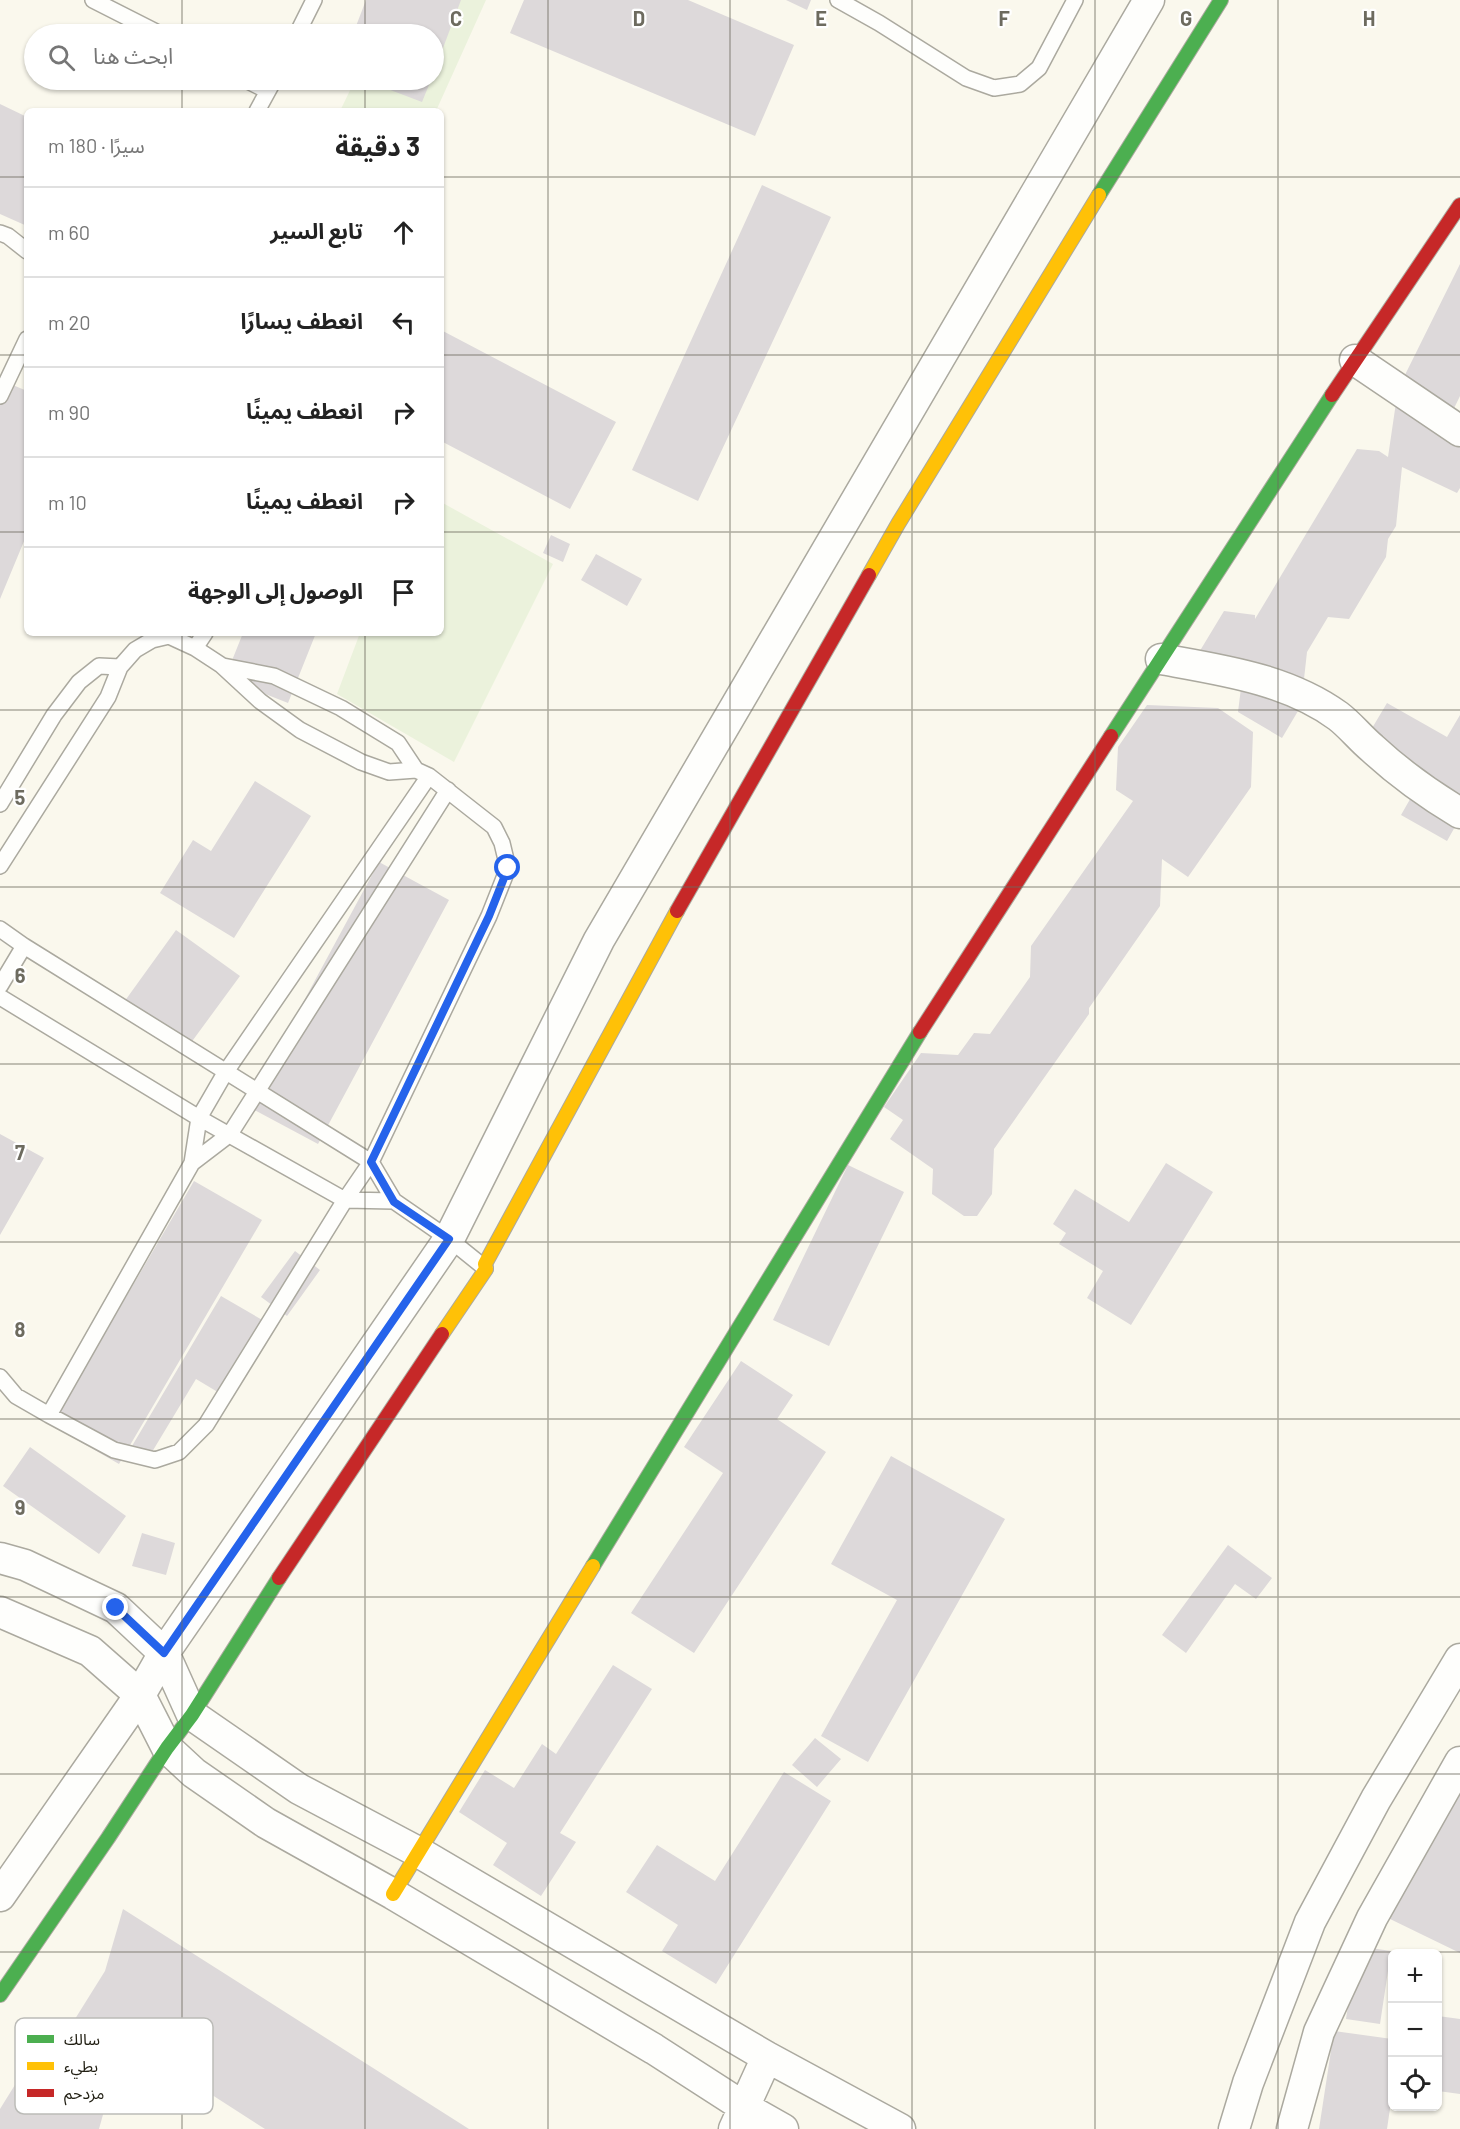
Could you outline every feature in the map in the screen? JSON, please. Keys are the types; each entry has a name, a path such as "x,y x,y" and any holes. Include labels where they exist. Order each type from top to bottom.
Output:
{"street":[{"path":"0,1896 140,1695 164,1653 449,1239 599,940 1149,0"},
{"path":"0,1995 167,1748 192,1715 287,1565 486,1269 485,1264 657,946 898,524 1221,0"},
{"path":"393,1894 910,1046 1355,360 1460,205"},
{"path":"1355,360 1460,431"},
{"path":"1161,659 1237,672 1298,692 1339,716 1371,748 1422,790 1460,813"},
{"path":"0,1558 25,1565 116,1608 164,1653 192,1715 299,1789 420,1853 768,2057 900,2129"},
{"path":"0,1612 90,1651 140,1695 167,1748 194,1773 266,1823 393,1894 654,2049 739,2118 783,2129"},
{"path":"1234,2129 1248,2083 1310,1922 1376,1799 1460,1659"},
{"path":"1292,2129 1320,2032 1372,1918 1460,1762"},
{"path":"739,2118 768,2057"}],"lane":[{"path":"93,0 140,24"},
{"path":"302,24 314,0"},
{"path":"838,0 966,78 994,88 1020,84 1039,68 1075,0"},
{"path":"259,108 268,90"},
{"path":"0,233 8,236 24,249"},
{"path":"0,396 24,345"},
{"path":"0,866 108,697 120,667 135,650 152,640 169,636 195,648 221,665 261,701 300,730 361,762 389,772 422,773"},
{"path":"195,648 204,636"},
{"path":"0,1393 16,1396 114,1450 155,1460 179,1452 206,1425 345,1200 371,1162 489,916 508,868 502,843 494,827 448,790 422,773 398,743 341,708 274,676 221,665"},
{"path":"0,804 54,715 79,682 99,666 120,667"},
{"path":"49,1415 192,1163 200,1118 225,1073 422,773"},
{"path":"192,1163 230,1134 448,790"},
{"path":"0,928 24,946 225,1073 371,1162 394,1202 449,1239 486,1269"},
{"path":"0,986 24,946"},
{"path":"0,997 200,1118 345,1200 394,1202"},
{"path":"0,1377 16,1396"}],"green space":[{"path":"393,0 486,0 437,108 341,108 350,90 444,90 444,24 382,24"},
{"path":"444,504 553,564 454,762 337,694 359,636 444,636"}],"building":[{"path":"366,0 461,0 444,45 444,24 357,24"},
{"path":"524,0 688,0 794,45 755,136 510,33"},
{"path":"786,0 811,0 807,10"},
{"path":"390,90 427,90 422,102"},
{"path":"0,104 24,116 24,225 0,214"},
{"path":"762,185 831,217 698,501 632,470"},
{"path":"1460,264 1460,396 1442,433 1460,442 1460,488 1457,493 1402,467 1396,526 1388,539 1386,557 1349,619 1328,617 1307,652 1301,706 1282,738 1238,712 1242,680 1198,654 1224,611 1255,615 1255,619 1357,449 1379,451 1388,457 1398,389"},
{"path":"444,332 616,422 570,509 444,443"},
{"path":"8,383 24,390 24,541 0,599 0,401"},
{"path":"551,535 570,544 563,562 543,553"},
{"path":"596,554 642,579 627,606 581,580"},
{"path":"242,636 315,636 288,703 225,678"},
{"path":"1387,703 1447,737 1460,715 1460,818 1447,841 1401,815 1417,787 1365,740"},
{"path":"1147,705 1218,708 1253,732 1251,787 1188,877 1162,859 1160,906 1089,1008 1089,1014 994,1149 992,1194 977,1216 964,1216 932,1194 933,1169 890,1139 903,1120 884,1107 921,1053 958,1055 974,1033 990,1034 1030,977 1031,946 1133,801 1116,790 1118,747"},
{"path":"255,781 311,816 234,938 160,893 193,840 211,851"},
{"path":"379,862 449,900 318,1144 247,1106"},
{"path":"176,930 240,976 182,1055 119,1009"},
{"path":"0,1134 44,1158 0,1235"},
{"path":"1166,1163 1213,1192 1131,1325 1087,1298 1103,1271 1059,1244 1066,1233 1053,1224 1075,1189 1129,1222"},
{"path":"848,1165 904,1192 829,1346 773,1320"},
{"path":"194,1181 262,1220 119,1464 51,1425"},
{"path":"295,1251 320,1270 287,1316 261,1297"},
{"path":"221,1296 264,1321 221,1394 196,1379 149,1457 132,1446"},
{"path":"741,1361 793,1395 777,1419 826,1452 694,1653 631,1613 723,1473 684,1447"},
{"path":"30,1447 126,1516 99,1554 3,1486"},
{"path":"891,1456 1005,1519 868,1762 821,1736 897,1600 831,1564"},
{"path":"142,1533 175,1543 166,1575 132,1566"},
{"path":"1228,1545 1272,1578 1256,1599 1235,1584 1186,1653 1162,1635"},
{"path":"613,1665 652,1689 560,1833 576,1842 541,1896 493,1865 507,1843 459,1812 485,1770 514,1788 542,1744 556,1754"},
{"path":"815,1738 841,1759 817,1787 792,1765"},
{"path":"784,1772 831,1801 716,1984 662,1951 678,1925 626,1892 657,1845 715,1881"},
{"path":"1460,1793 1460,1953 1388,1918"},
{"path":"123,1909 469,2129 265,2129 213,2096 213,2018 76,2018 105,1971"},
{"path":"1357,1946 1388,1951 1388,1971 1380,2024 1346,2019"},
{"path":"1442,2017 1460,2019 1460,2094 1442,2092"},
{"path":"1334,2031 1388,2038 1390,2111 1387,2129 1319,2129"},
{"path":"15,2085 15,2114 103,2114 99,2129 0,2129 0,2109"}],"traffic: fast":[{"path":"1099,195 1221,0"},
{"path":"1111,736 1332,395"},
{"path":"593,1566 920,1032"},
{"path":"0,1995 167,1748 192,1715 279,1578"}],"traffic: slow":[{"path":"869,575 1099,195"},
{"path":"442,1334 486,1269 485,1264 677,911"},
{"path":"393,1894 593,1566"}],"traffic: jam":[{"path":"1332,395 1460,205"},
{"path":"677,911 869,575"},
{"path":"920,1032 1111,736"},
{"path":"279,1578 442,1334"}],"route":[{"path":"116,1608 164,1653 449,1239 394,1202 371,1162 489,916 508,868"}]}
